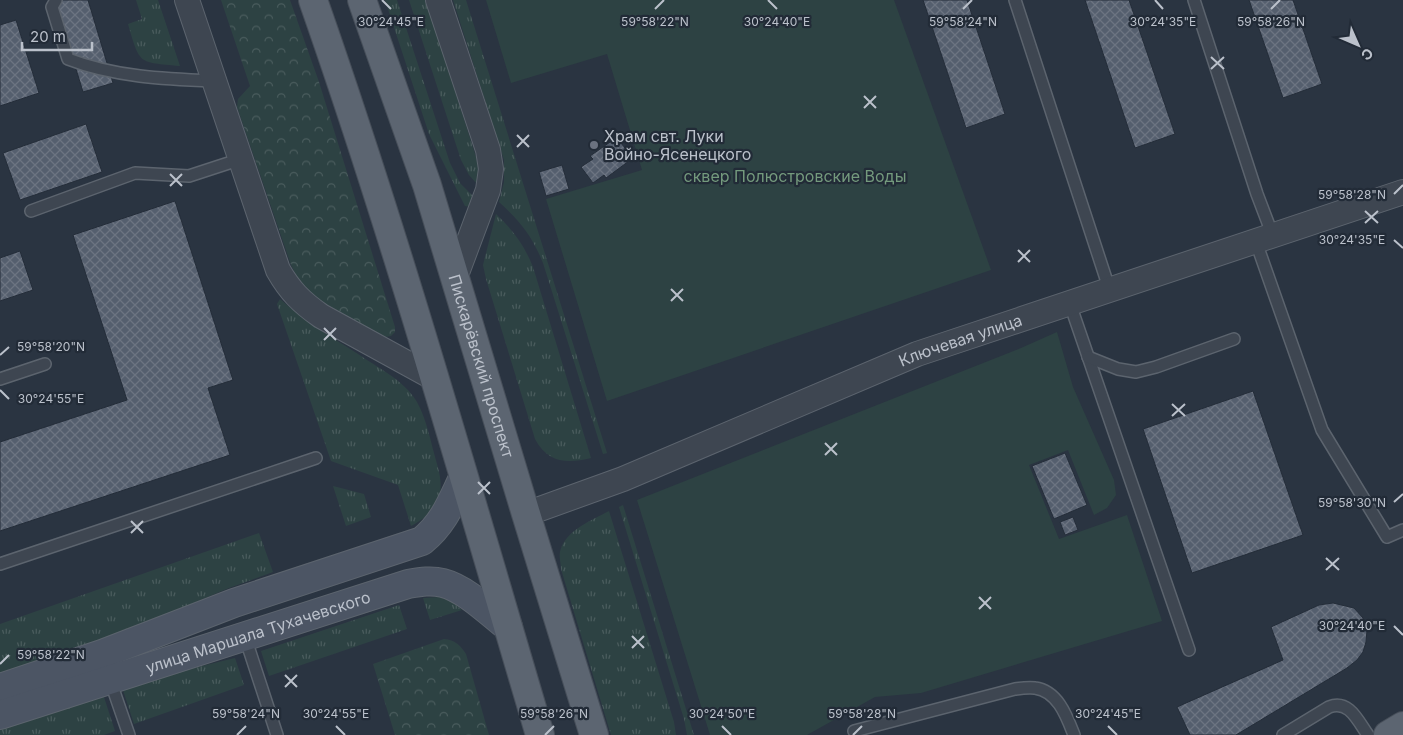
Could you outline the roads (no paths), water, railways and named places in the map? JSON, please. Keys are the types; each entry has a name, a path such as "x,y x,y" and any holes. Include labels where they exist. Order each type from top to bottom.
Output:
{"main road":[{"path":"313,0 339,74 434,378 540,735"},
{"name":"Пискарёвский проспект","path":"362,0 424,176 594,735"},
{"path":"1388,735 1403,726"}],"street":[{"path":"187,0 278,270 288,288 304,304 321,316 434,378"},
{"path":"438,0 488,150 491,169 488,190 455,278"},
{"name":"Ключевая улица","path":"526,514 623,479 917,354 1403,192"},
{"name":"улица Маршала Тухачевского","path":"0,715 234,604 422,542 445,517 463,478"},
{"name":"улица Маршала Тухачевского","path":"0,688 245,637 408,584 428,581 444,583 457,588 508,628"}],"lane":[{"path":"56,0 52,7 68,60 92,69 167,79 214,81"},
{"path":"1015,0 1110,291"},
{"path":"1194,0 1257,194 1264,239 1322,430 1387,537 1403,530"},
{"path":"31,211 135,173 189,176 241,158"},
{"path":"1070,304 1189,650"},
{"path":"1088,357 1118,368 1136,372 1156,367 1234,339"},
{"path":"0,379 45,364"},
{"path":"0,564 316,458"},
{"path":"245,637 277,735"},
{"path":"106,666 129,735"},
{"path":"852,734 1015,689 1037,688 1050,693 1059,704 1074,735"},
{"path":"1283,735 1336,704 1348,708 1368,735"}],"place":[{"name":"Храм свт. Луки Войно-Ясенецкого","path":"594,145"}],"park label":[{"name":"сквер Полюстровские Воды","path":"795,176"}]}
